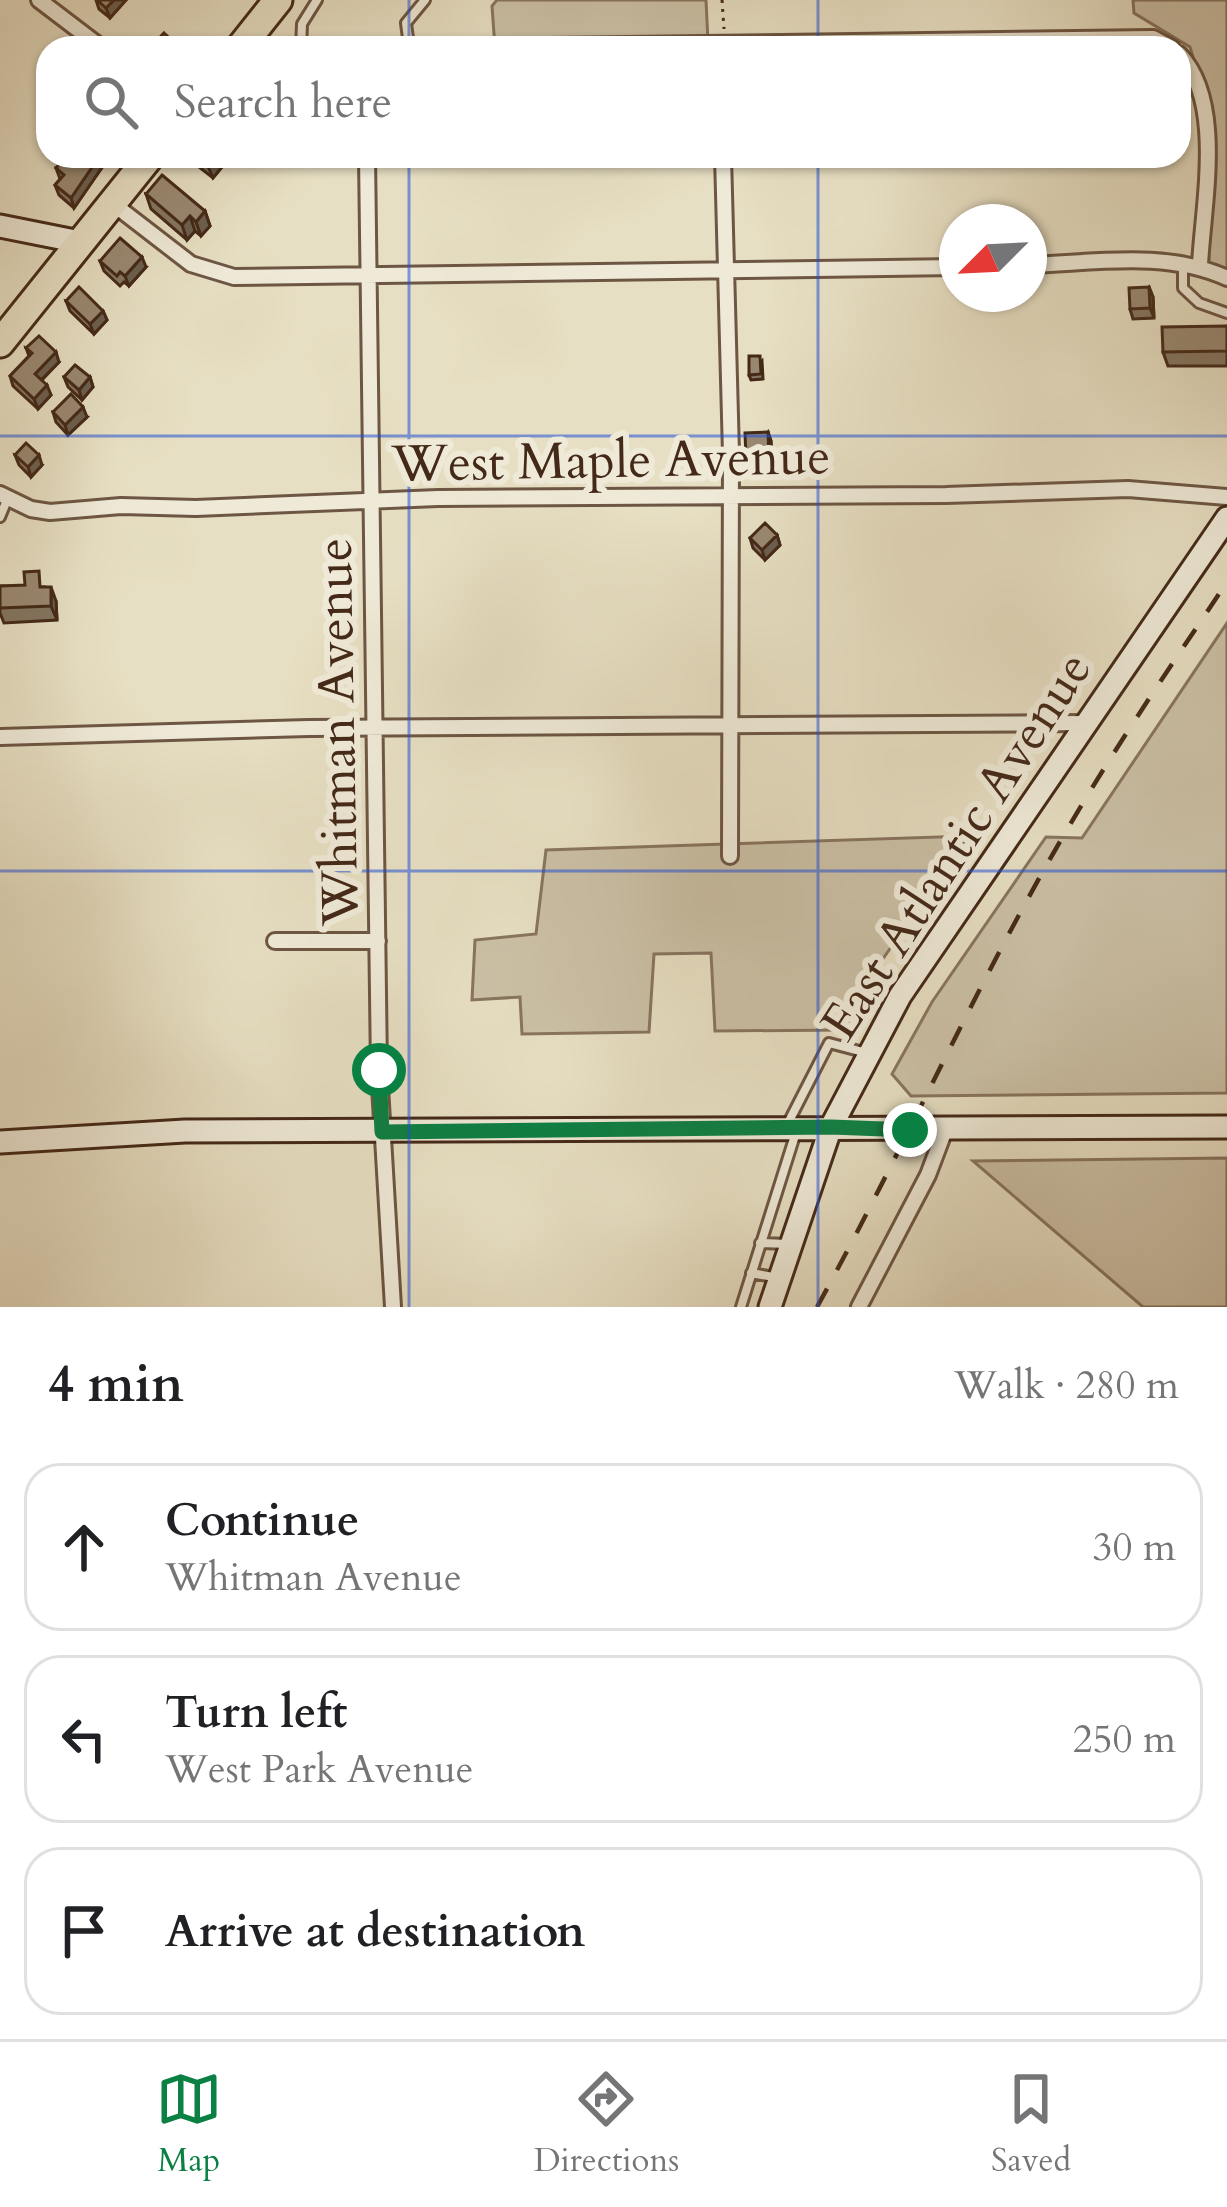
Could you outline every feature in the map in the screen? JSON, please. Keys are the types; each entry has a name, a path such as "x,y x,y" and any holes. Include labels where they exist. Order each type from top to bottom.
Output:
{"highway":[{"path":"250,36 278,0"},
{"path":"0,343 140,168"}],"street":[{"path":"40,0 86,36"},
{"path":"1191,70 1199,81 1208,116 1200,266"},
{"name":"Whitman Avenue","path":"367,168 382,1132 393,1307"},
{"path":"723,168 731,496 730,856"},
{"path":"112,202 190,264 219,275 369,277 939,267"},
{"path":"0,226 80,242"},
{"path":"1047,265 1183,262 1227,278"},
{"name":"West Maple Avenue","path":"4,497 50,512 121,506 1128,489 1227,497"},
{"name":"East Atlantic Avenue","path":"770,1307 831,1127 900,996 1227,518"},
{"path":"0,737 375,728 1089,723"},
{"path":"275,940 378,940"},
{"path":"0,1142 184,1131 1227,1126"},
{"path":"859,1307 928,1175 945,1130"}],"lane":[{"path":"302,36 302,25 317,0"},
{"path":"406,36 406,23 425,0"},
{"path":"1183,262 1184,288 1199,302 1227,313"},
{"path":"0,517 4,497"},
{"path":"741,1307 792,1128 829,1043 868,1053"},
{"path":"760,1243 791,1244"},
{"path":"751,1273 780,1278"}],"path":[{"path":"722,0 724,36"}],"shaded area":[{"path":"497,0 706,0 708,36 494,36 492,6"},
{"path":"1133,0 1227,0 1227,276 1209,265 1204,93 1191,36 1172,36 1134,13"},
{"path":"1227,623 1227,1093 911,1096 892,1074 932,1002 1046,837 1082,838"},
{"path":"968,836 878,966 844,1030 715,1031 711,953 654,954 649,1032 522,1034 520,997 472,1000 475,940 536,934 546,850"},
{"path":"1227,1158 1227,1307 1143,1307 973,1161"}],"building":[{"path":"56,168 91,168 71,198 55,185 64,175"},
{"path":"162,175 205,211 196,222 190,216 182,225 146,194"},
{"path":"120,238 142,257 125,276 120,272 117,276 100,261"},
{"path":"79,287 103,311 90,324 66,301"},
{"path":"1149,287 1150,308 1130,309 1129,288"},
{"path":"1227,326 1227,351 1163,352 1162,327"},
{"path":"39,336 56,352 35,374 47,385 34,399 10,376 32,353 26,348"},
{"path":"749,356 760,356 761,374 749,375"},
{"path":"75,365 90,377 79,390 64,377"},
{"path":"71,394 83,407 65,425 53,412"},
{"path":"768,432 769,457 746,458 745,433"},
{"path":"26,443 39,455 28,467 15,455"},
{"path":"765,523 777,535 762,550 750,538"},
{"path":"39,571 40,587 51,587 51,606 0,608 0,586 25,585 24,572"}],"railway":[{"path":"817,1307 1034,887 1106,766 1227,582"}],"route":[{"path":"379,1070 382,1132 910,1130"}]}
